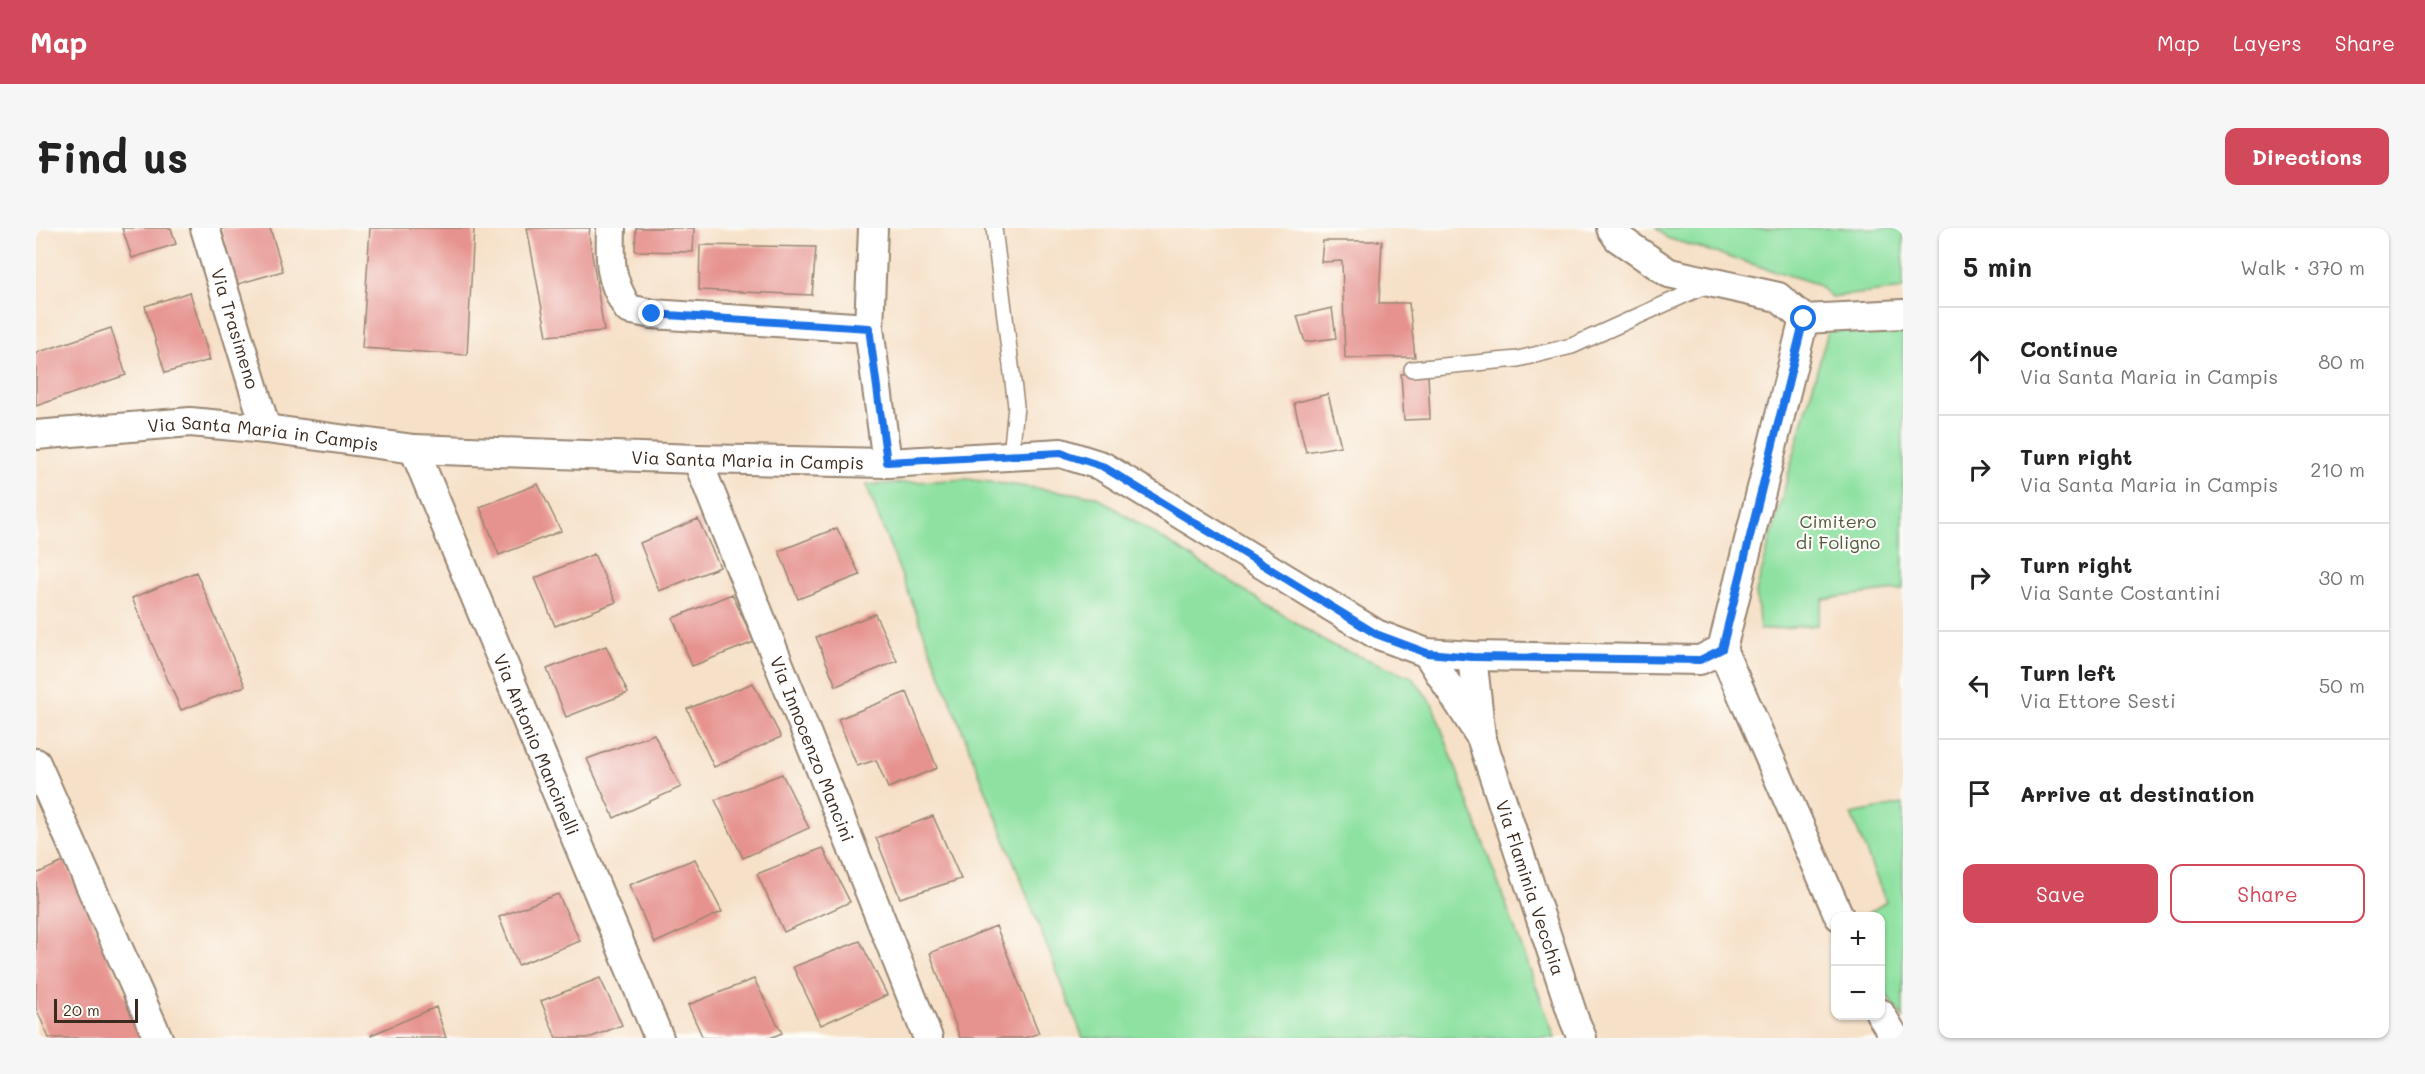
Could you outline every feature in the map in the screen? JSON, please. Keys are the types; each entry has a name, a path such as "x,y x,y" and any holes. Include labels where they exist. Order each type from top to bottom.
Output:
{"street":[{"name":"Via Trasimeno","path":"205,228 266,429"},
{"path":"612,228 610,264 617,291 628,309 652,314 869,328"},
{"path":"873,228 869,328 887,462"},
{"path":"1611,228 1618,238 1669,273 1778,297 1804,319 1903,314"},
{"path":"1804,319 1722,649 1837,912"},
{"name":"Via Santa Maria in Campis","path":"36,435 190,422 266,429 414,449 697,459 887,462 1061,453 1102,466 1376,634 1427,653 1472,657 1700,660 1722,649"},
{"name":"Via Antonio Mancinelli","path":"414,449 659,1038"},
{"name":"Via Innocenzo Mancini","path":"697,459 928,1038"},
{"name":"Via Flaminia Vecchia","path":"1427,653 1480,737"},
{"name":"Via Flaminia Vecchia","path":"1472,657 1480,737 1582,1038"},
{"path":"36,764 158,1038"},
{"path":"1885,1020 1895,1038"}],"lane":[{"path":"994,228 1016,406 1011,456"},
{"path":"1412,369 1518,359 1572,345 1714,282"}],"green space":[{"path":"1656,228 1903,228 1903,289 1831,297 1817,284 1667,238"},
{"name":"Cimitero di Foligno","path":"1903,326 1903,589 1823,599 1817,625 1760,630 1756,592 1829,327"},
{"path":"967,479 1095,496 1329,644 1412,677 1432,703 1555,1038 1083,1038 866,485"},
{"path":"1903,804 1903,1018 1885,993 1885,912 1870,912 1886,902 1851,814"}],"building":[{"path":"122,228 171,228 176,244 132,258"},
{"path":"221,228 270,228 283,271 238,284"},
{"path":"370,228 474,228 467,355 362,348"},
{"path":"527,228 590,228 589,235 604,331 547,336"},
{"path":"636,228 694,228 693,252 635,251"},
{"path":"1323,241 1382,241 1379,303 1409,303 1415,357 1345,358 1342,261 1321,262"},
{"path":"700,245 816,247 812,295 699,290"},
{"path":"190,292 210,360 165,373 145,306"},
{"path":"1332,308 1336,338 1305,342 1297,316"},
{"path":"111,328 126,375 36,406 36,353"},
{"path":"1401,374 1428,374 1430,419 1404,420"},
{"path":"1328,394 1341,446 1306,452 1294,403"},
{"path":"538,484 561,531 499,555 480,507"},
{"path":"698,519 720,567 659,591 640,543"},
{"path":"837,528 860,575 798,599 779,551"},
{"path":"594,554 616,602 555,626 535,578"},
{"path":"196,572 245,686 181,710 132,598"},
{"path":"732,594 754,642 692,666 673,618"},
{"path":"875,614 897,661 836,686 816,637"},
{"path":"606,646 628,693 566,717 547,669"},
{"path":"753,683 781,737 714,767 687,709"},
{"path":"907,692 937,768 888,788 876,760 857,766 838,719"},
{"path":"654,734 681,787 614,818 587,759"},
{"path":"782,774 809,828 743,858 715,800"},
{"path":"933,816 961,879 900,898 876,838"},
{"path":"823,848 850,902 784,932 757,874"},
{"path":"695,859 722,912 655,943 629,885"},
{"path":"65,861 144,1038 49,1038 36,1008 36,874"},
{"path":"558,894 580,941 518,965 499,917"},
{"path":"996,926 1039,1033 1025,1038 960,1038 930,953"},
{"path":"860,941 887,995 821,1025 793,967"},
{"path":"600,978 622,1025 589,1038 556,1038 541,1001"},
{"path":"754,979 782,1033 770,1038 703,1038 688,1005"},
{"path":"436,1007 446,1038 372,1038 371,1035"}],"route":[{"path":"652,314 869,328 887,462 1061,453 1102,466 1376,634 1427,653 1472,657 1700,660 1722,649 1804,319"}]}
